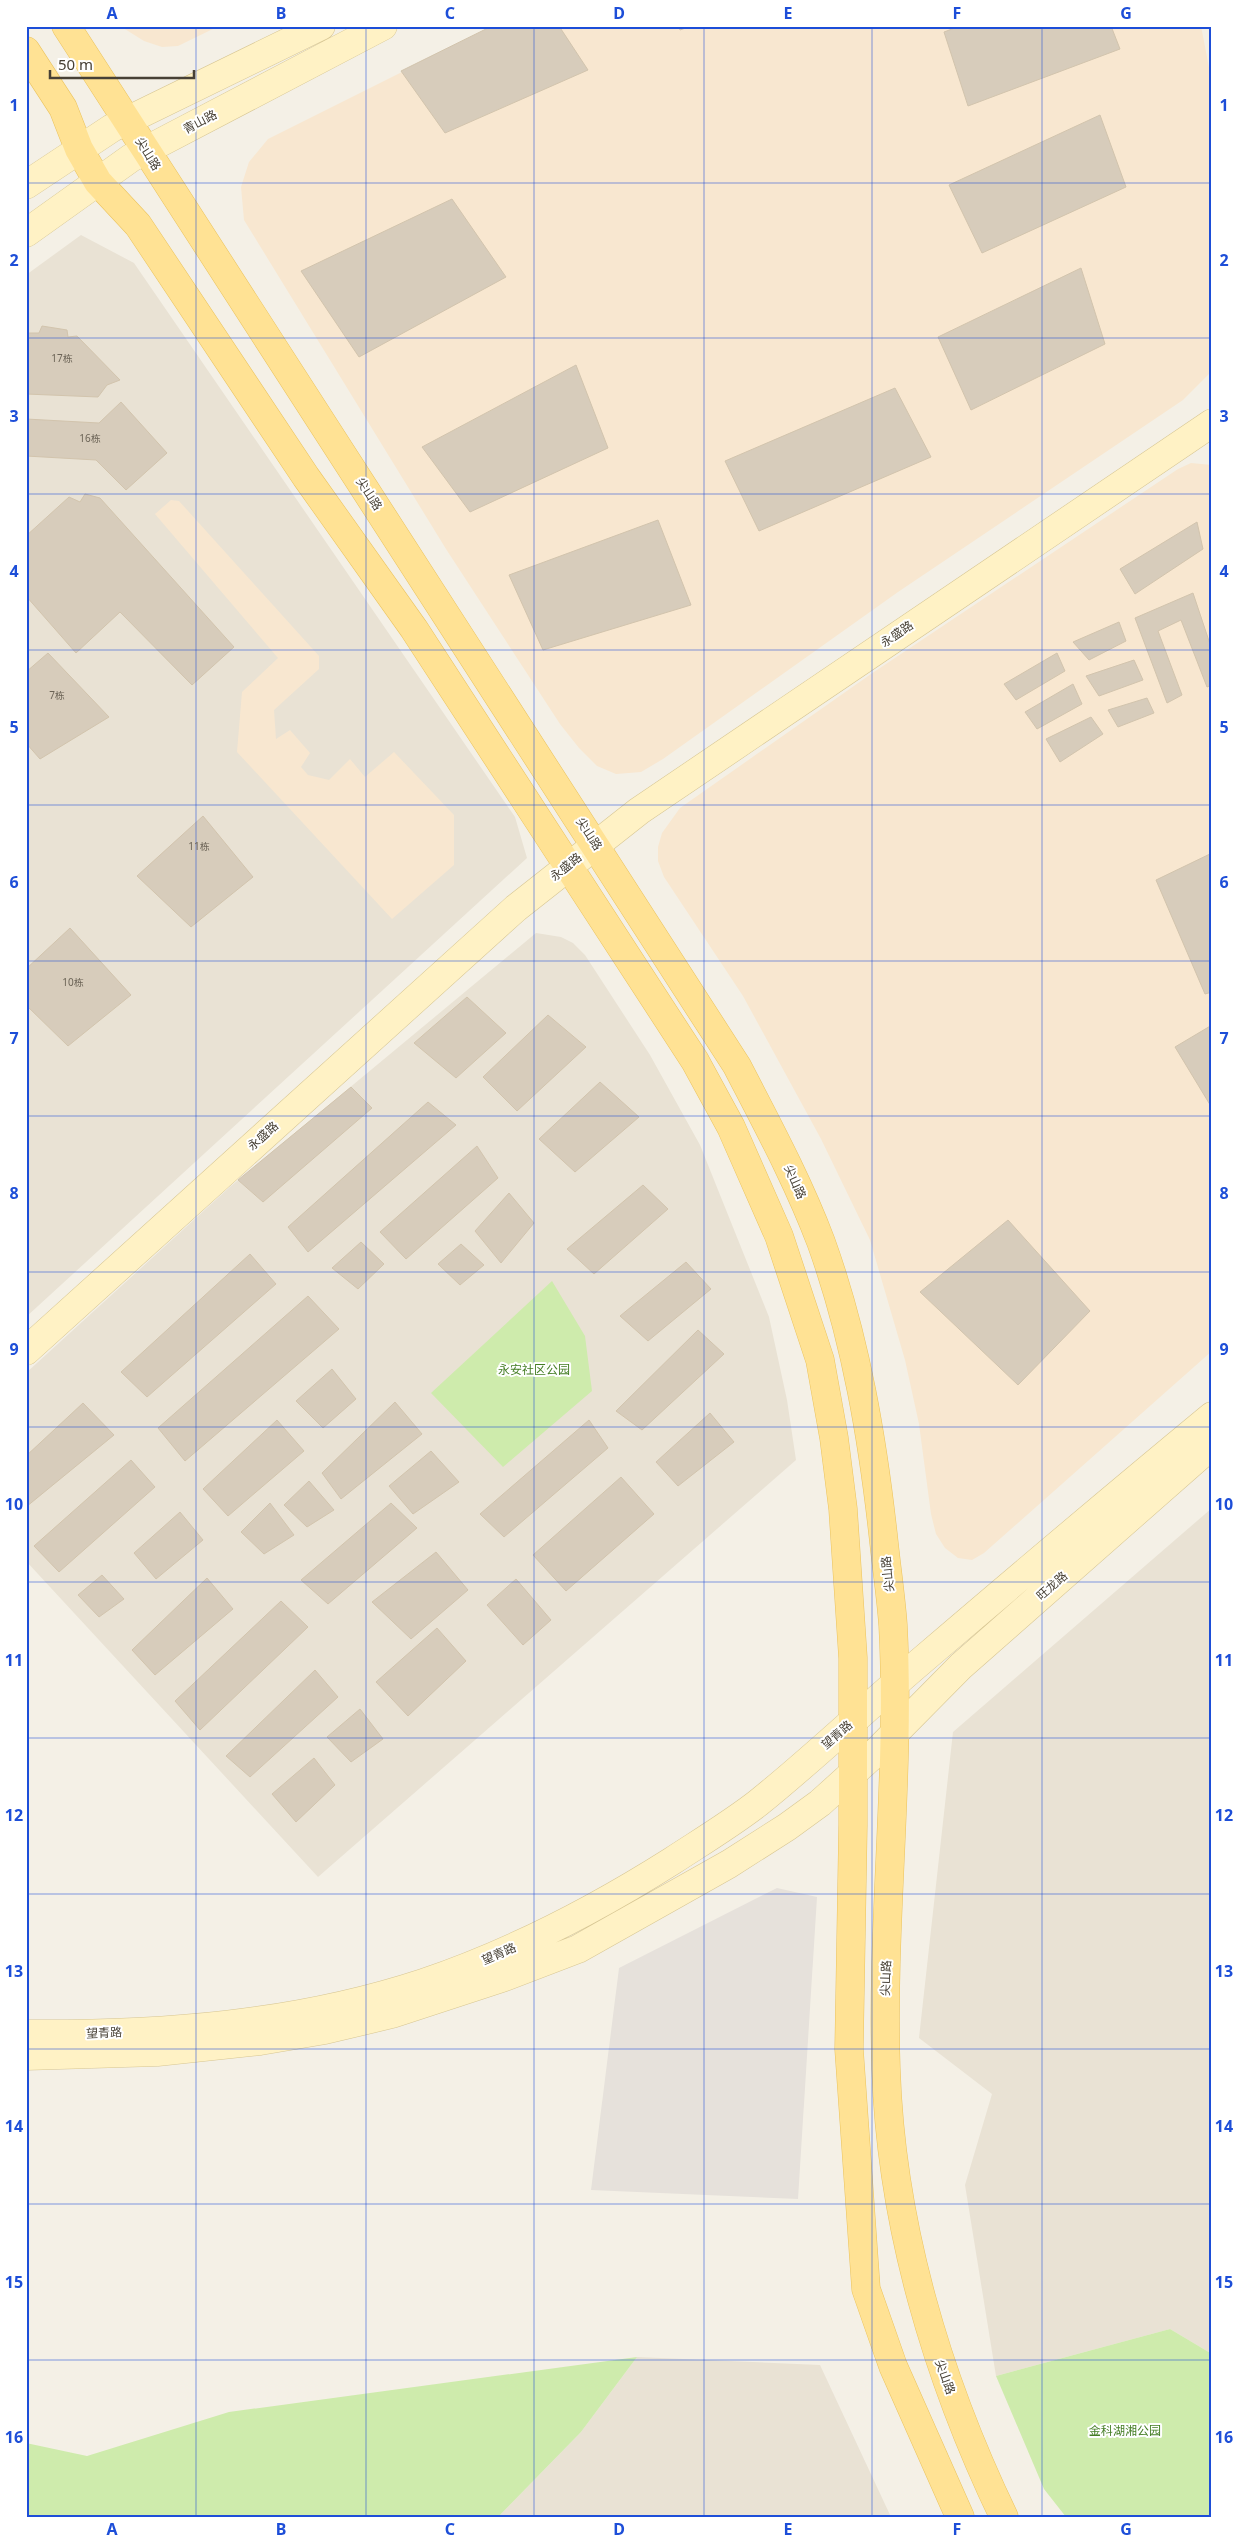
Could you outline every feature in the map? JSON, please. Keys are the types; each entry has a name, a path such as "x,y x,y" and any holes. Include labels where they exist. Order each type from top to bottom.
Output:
{"main road":[{"name":"尖山路","path":"66,26 737,1066 785,1159 819,1238 845,1324 871,1439 893,1621 896,1731 885,1995 886,2073 893,2147 904,2218 938,2357 964,2427 1004,2517"},
{"path":"26,185 79,149 127,120 187,93 322,26"},
{"name":"青山路","path":"26,233 146,150 383,26"},
{"path":"26,52 63,108 79,149 98,182 138,225 306,477 414,629 695,1060 727,1119 760,1190 795,1282 820,1360 844,1509 853,1658 849,2049 863,2211 866,2289 892,2366 960,2517"},
{"name":"永盛路","path":"26,1337 508,900 564,861 633,802 1212,411"},
{"name":"永盛路","path":"592,839 1212,423"},
{"name":"永盛路","path":"26,1351 516,908 564,861"},
{"path":"896,1683 1212,1416"},
{"name":"旺龙路","path":"896,1731 960,1666 1212,1445"},
{"name":"望青路","path":"26,2034 163,2032 286,2017 421,1984 485,1960 582,1914 702,1841 757,1803 896,1683"},
{"name":"望青路","path":"26,2056 157,2052 260,2041 325,2030 392,2014 502,1978 578,1949 658,1906 787,1827 853,1775 896,1731"}],"shaded area":[{"path":"120,26 219,26 178,46 162,47 144,41"},
{"path":"494,26 1201,26 1212,83 1212,371 1183,400 898,592 663,759 641,772 616,774 597,766 579,748 560,724 446,549 244,220 241,187 249,162 268,139"},
{"path":"81,235 134,263 515,817 527,858 26,1317 26,275"},
{"path":"1191,463 1212,465 1212,1351 984,1553 972,1560 958,1558 945,1548 936,1534 931,1514 919,1424 905,1360 870,1240 821,1139 743,996 664,877 658,861 658,847 662,833 680,808 871,674 1178,469"},
{"path":"171,500 179,501 319,656 319,669 274,710 276,739 290,730 310,753 301,767 308,775 329,780 350,759 365,777 394,752 454,815 454,865 392,919 237,752 242,692 278,658 155,514"},
{"path":"536,933 561,937 573,943 585,955 650,1055 700,1145 769,1317 787,1400 796,1460 318,1877 26,1561 26,1373 231,1186"},
{"path":"1212,1508 1212,2354 1170,2329 996,2376 965,2185 992,2094 919,2038 953,1732"},
{"path":"777,1888 817,1897 798,2199 591,2190 619,1968"},
{"path":"637,2357 820,2365 891,2517 498,2517 581,2432"}],"green space":[{"name":"永安社区公园","path":"552,1281 585,1336 592,1391 503,1467 431,1393"},
{"name":"金科湖湘公园","path":"1170,2329 1212,2354 1212,2517 1066,2517 1044,2489 996,2376"},
{"path":"637,2357 581,2432 498,2517 26,2517 26,2443 87,2456 229,2412"}],"building":[{"path":"492,26 559,26 588,70 445,133 401,71"},
{"path":"678,26 691,26 680,30"},
{"path":"960,26 1111,26 1120,49 968,106 944,32"},
{"path":"1100,115 1126,187 982,253 949,185"},
{"path":"452,199 506,277 359,357 301,271"},
{"path":"1081,268 1105,344 971,410 938,337"},
{"path":"42,326 67,330 68,337 77,336 120,380 107,385 98,397 26,394 26,333 39,333"},
{"path":"576,365 608,448 470,512 422,447"},
{"path":"895,388 931,457 759,531 725,461"},
{"path":"121,402 167,453 126,490 96,460 26,456 26,419 99,423"},
{"path":"85,494 100,498 234,647 192,685 120,612 76,653 26,596 26,536 69,497 80,502"},
{"path":"658,520 691,605 543,650 509,575"},
{"path":"1197,522 1203,549 1135,594 1120,569"},
{"path":"1193,593 1212,650 1212,685 1207,687 1181,620 1158,631 1182,695 1167,703 1135,618"},
{"path":"1119,622 1126,641 1089,660 1073,642"},
{"path":"48,653 109,717 40,759 26,743 26,672"},
{"path":"1057,653 1065,671 1016,700 1004,684"},
{"path":"1134,660 1143,680 1099,696 1086,676"},
{"path":"1073,684 1082,704 1037,729 1025,712"},
{"path":"1147,698 1154,713 1118,727 1108,710"},
{"path":"1091,717 1103,734 1060,762 1046,739"},
{"path":"203,816 253,877 191,927 137,876"},
{"path":"1212,853 1212,992 1205,994 1156,880"},
{"path":"70,928 131,995 68,1046 26,1005 26,969"},
{"path":"467,997 506,1033 456,1078 414,1043"},
{"path":"548,1015 586,1047 517,1111 483,1077"},
{"path":"1212,1025 1212,1108 1175,1047"},
{"path":"600,1082 639,1117 575,1172 539,1139"},
{"path":"351,1087 372,1108 263,1202 238,1180"},
{"path":"428,1102 456,1125 308,1252 288,1227"},
{"path":"477,1146 498,1178 406,1259 380,1232"},
{"path":"643,1185 668,1209 594,1274 567,1249"},
{"path":"509,1193 534,1223 501,1263 475,1231"},
{"path":"1008,1220 1090,1311 1018,1385 920,1292"},
{"path":"361,1242 384,1264 358,1289 332,1268"},
{"path":"461,1244 484,1265 460,1285 438,1264"},
{"path":"250,1254 276,1284 147,1397 121,1372"},
{"path":"686,1262 711,1289 648,1341 620,1316"},
{"path":"308,1296 339,1329 185,1461 158,1428"},
{"path":"698,1330 724,1354 642,1430 616,1411"},
{"path":"332,1369 356,1399 323,1428 296,1401"},
{"path":"395,1402 422,1434 341,1499 322,1473"},
{"path":"83,1403 114,1435 26,1507 26,1456"},
{"path":"710,1413 734,1442 678,1486 656,1462"},
{"path":"277,1420 304,1451 228,1516 203,1489"},
{"path":"589,1420 608,1448 504,1537 480,1514"},
{"path":"431,1451 459,1482 413,1514 389,1486"},
{"path":"131,1460 155,1487 59,1572 34,1546"},
{"path":"621,1477 654,1514 566,1591 533,1555"},
{"path":"309,1481 334,1510 307,1527 284,1505"},
{"path":"270,1503 294,1535 264,1554 241,1532"},
{"path":"391,1503 417,1528 328,1604 301,1580"},
{"path":"180,1512 203,1540 156,1579 134,1553"},
{"path":"436,1552 468,1590 411,1639 372,1602"},
{"path":"102,1575 124,1599 99,1617 78,1595"},
{"path":"207,1578 233,1609 155,1675 132,1650"},
{"path":"516,1579 551,1620 523,1645 487,1605"},
{"path":"281,1601 308,1627 200,1730 175,1701"},
{"path":"437,1628 466,1661 408,1716 376,1682"},
{"path":"315,1670 338,1697 250,1777 226,1756"},
{"path":"360,1709 383,1739 351,1762 327,1737"},
{"path":"314,1758 335,1785 296,1822 272,1794"}]}
